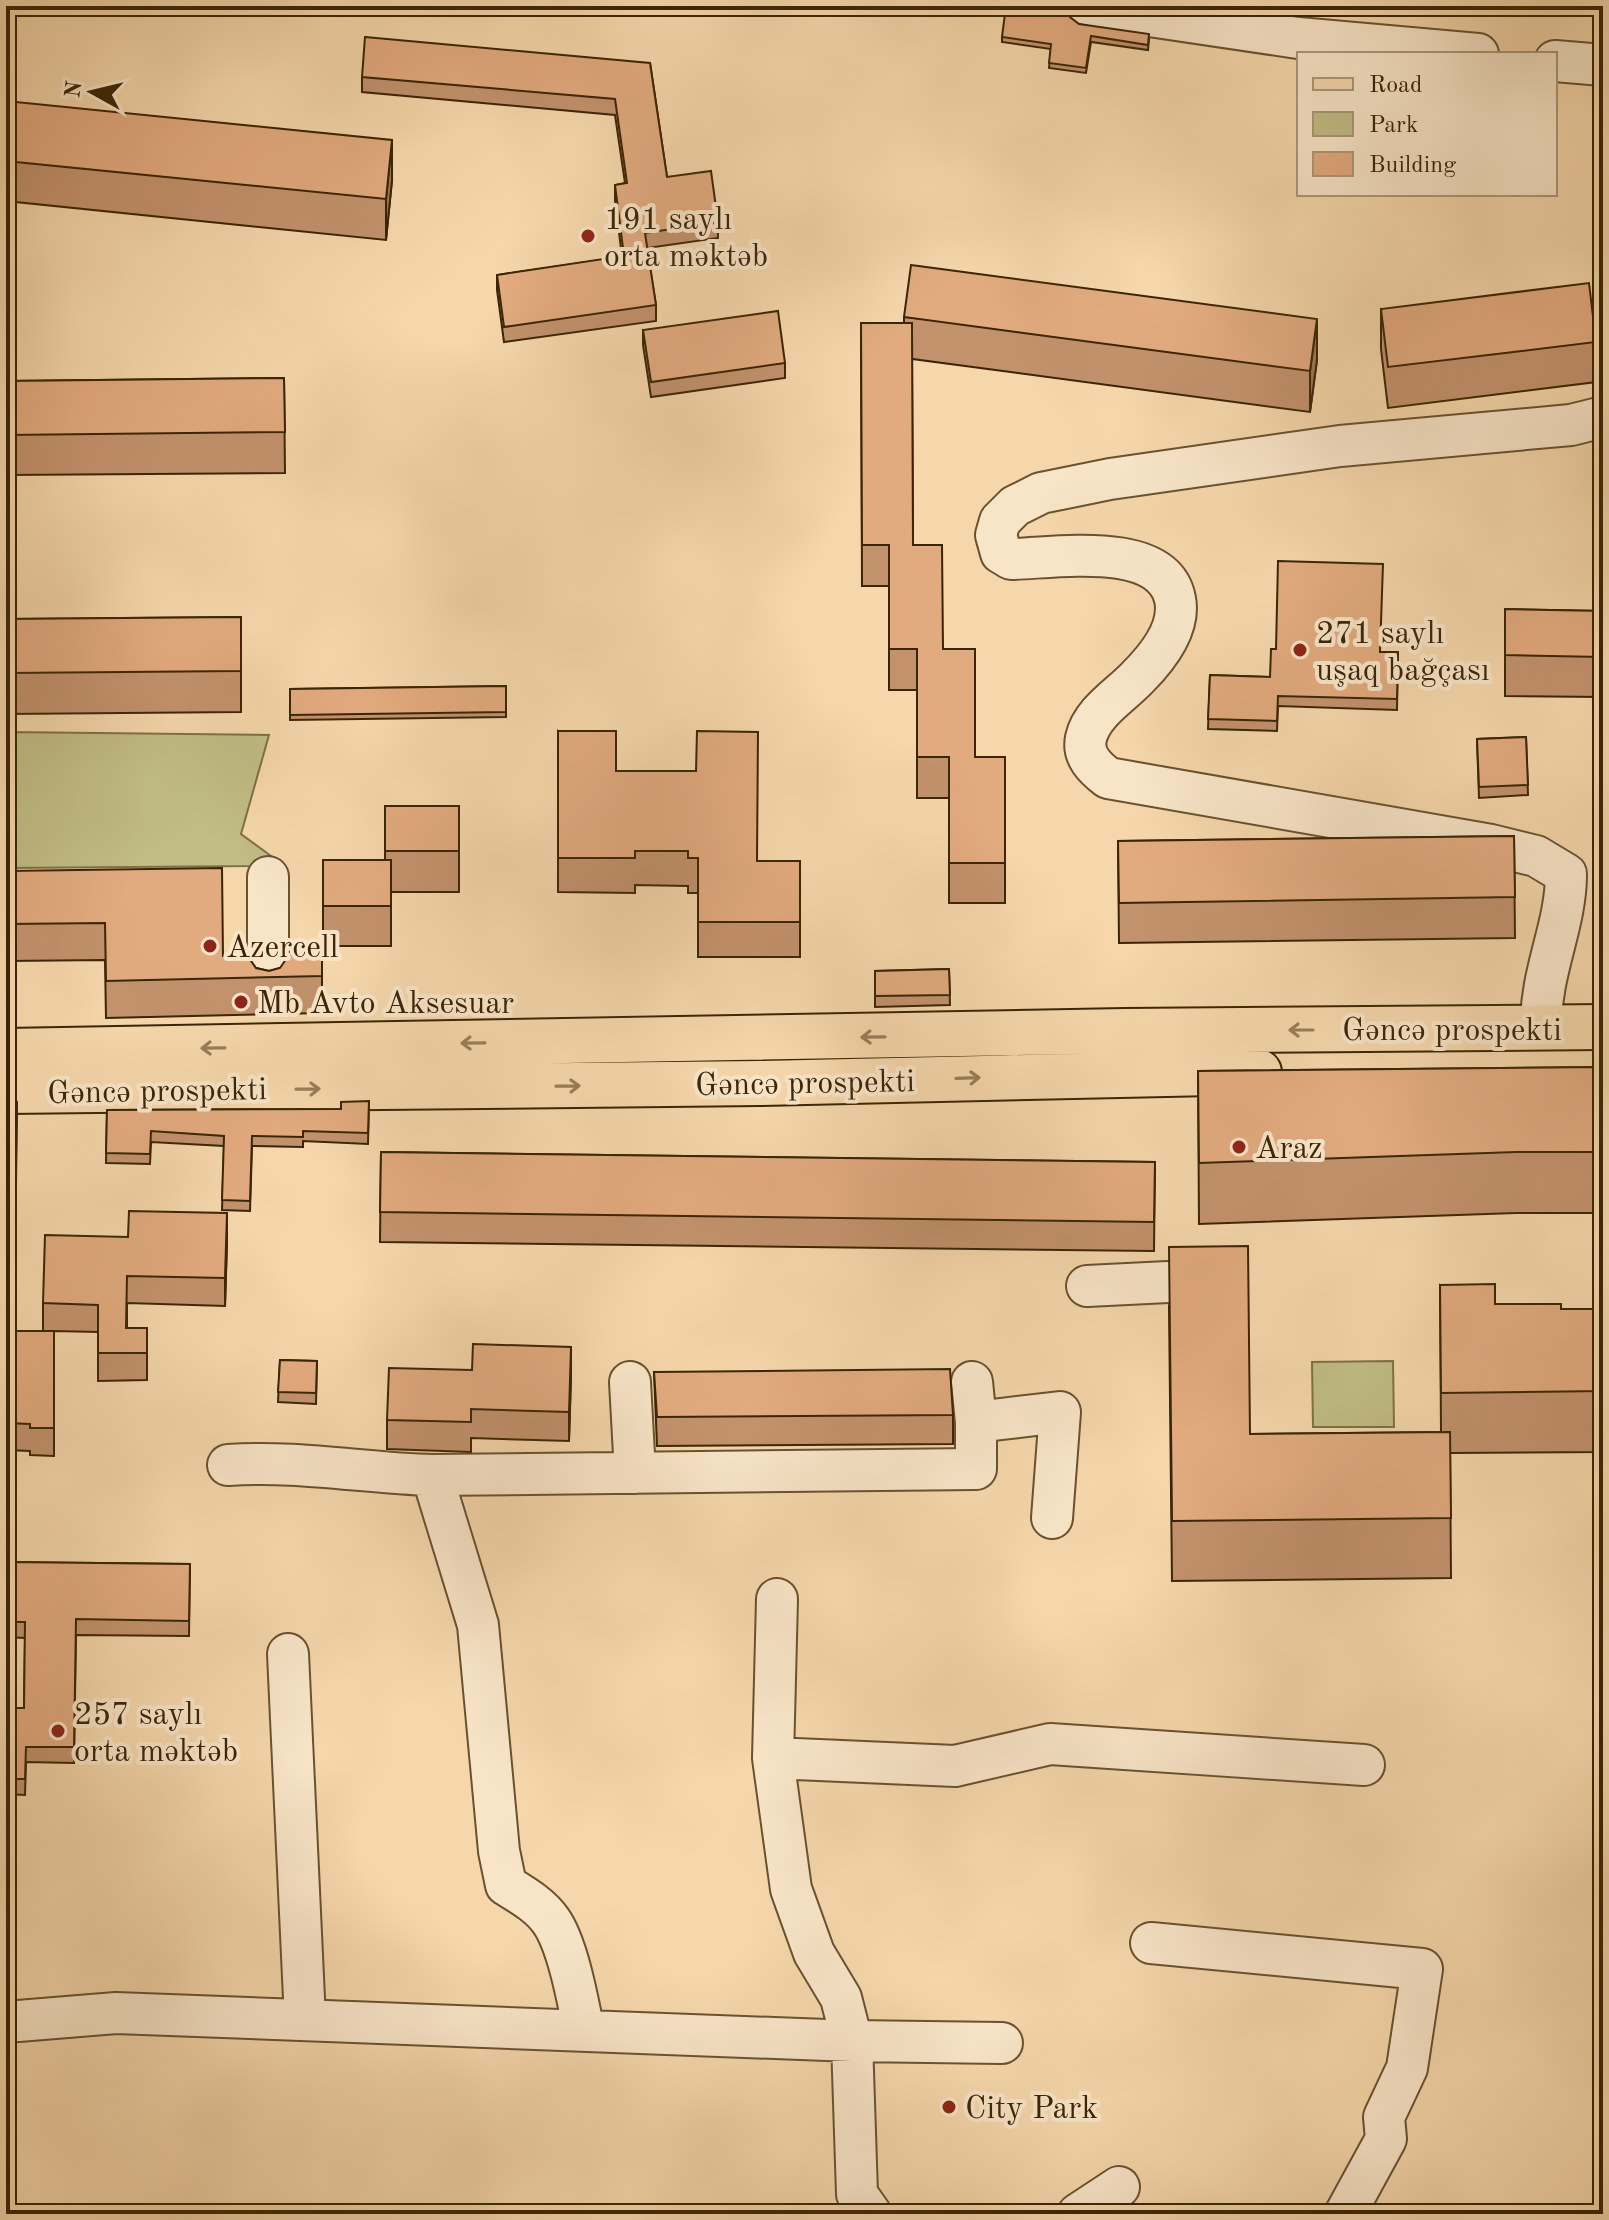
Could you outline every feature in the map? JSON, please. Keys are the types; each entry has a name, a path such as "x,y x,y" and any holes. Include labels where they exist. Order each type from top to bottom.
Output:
{"main road":[{"name":"Gəncə prospekti","path":"6,1091 760,1083 1124,1052 1603,1027"},
{"name":"Gəncə prospekti","path":"6,1051 1124,1052 1302,1072"}],"street":[{"path":"1082,6 1298,38 1456,52"},
{"path":"1557,61 1603,65"},
{"path":"1541,1029 1542,986 1566,898 1566,874 1536,856 1491,845 1108,778 1094,767 1086,753 1085,740 1091,724 1140,676 1174,628 1177,608 1172,585 1162,573 1143,562 1120,557 1011,559 1001,553 996,535 1000,521 1015,506 1041,493 1110,479 1340,446 1571,425 1603,417"},
{"path":"268,877 268,985"},
{"path":"1087,1286 1168,1282"},
{"path":"630,1382 635,1473"},
{"path":"228,1465 271,1462 382,1474 432,1475 976,1469 972,1382"},
{"path":"976,1422 1060,1412 1052,1518"},
{"path":"432,1475 478,1625 499,1851 506,1885 531,1901 552,1922 574,1985 584,2031"},
{"path":"777,1599 773,1758 791,1889 814,1953 841,1998 852,2041 857,2194 871,2214"},
{"path":"288,1654 305,2020"},
{"path":"773,1758 955,1766 1050,1744 1364,1765"},
{"path":"1151,1943 1422,1969 1407,2068 1384,2117 1386,2139 1345,2214"},
{"path":"6,2022 116,2013 852,2041 1002,2043"},
{"path":"1078,2214 1119,2187"}],"green space":[{"path":"6,732 269,735 241,834 271,856 256,866 6,868"},
{"path":"1393,1361 1394,1427 1313,1427 1312,1362"}],"building":[{"path":"1006,6 1056,10 1057,7 1079,24 1149,34 1148,45 1091,36 1086,68 1049,63 1051,44 1002,37"},
{"path":"1596,6 1603,6 1603,22 1595,21"},
{"path":"365,37 650,63 667,177 711,171 718,222 645,233 656,305 504,327 497,275 624,256 615,185 627,183 615,99 362,77"},
{"path":"6,101 392,140 386,199 6,161"},
{"path":"911,265 1317,319 1310,371 904,317"},
{"path":"1589,283 1596,342 1388,367 1381,309"},
{"path":"778,311 785,363 651,382 643,330"},
{"path":"861,323 912,323 913,545 942,545 943,649 975,649 975,757 1005,757 1005,863 949,863 949,757 917,757 917,649 889,649 889,545 862,545"},
{"path":"284,378 285,432 6,435 6,381"},
{"path":"1601,431 1603,463 1602,463"},
{"path":"1278,561 1383,564 1380,652 1398,652 1397,699 1278,696 1277,721 1208,719 1210,675 1270,677 1271,649 1276,649"},
{"path":"1505,609 1603,611 1603,657 1505,655"},
{"path":"241,617 241,671 6,673 6,619"},
{"path":"506,686 506,712 290,715 290,689"},
{"path":"558,731 616,731 616,771 696,771 697,731 758,732 757,861 800,861 800,922 698,922 698,858 688,858 688,851 635,851 635,858 558,858"},
{"path":"1526,737 1528,785 1479,787 1477,739"},
{"path":"385,806 459,806 459,851 385,851"},
{"path":"1514,836 1515,897 1119,903 1118,841"},
{"path":"323,860 391,860 391,906 323,906"},
{"path":"222,868 223,956 247,955 256,968 269,971 280,968 289,955 322,956 322,976 106,981 105,923 6,924 6,871"},
{"path":"949,969 950,995 875,996 875,971"},
{"path":"1603,1067 1603,1152 1199,1163 1198,1071"},
{"path":"369,1101 368,1133 303,1131 303,1137 252,1136 250,1201 222,1200 224,1136 151,1131 150,1154 106,1153 107,1110 341,1109 341,1102"},
{"path":"6,1102 17,1102 16,1161 6,1161"},
{"path":"381,1152 1155,1162 1154,1222 380,1212"},
{"path":"129,1211 227,1213 225,1278 127,1276 126,1328 147,1328 147,1353 98,1353 98,1305 43,1303 45,1235 128,1237"},
{"path":"1248,1246 1250,1434 1450,1432 1451,1518 1172,1521 1169,1247"},
{"path":"1495,1284 1495,1304 1561,1304 1561,1309 1603,1309 1603,1391 1441,1393 1440,1285"},
{"path":"6,1331 54,1331 54,1428 30,1428 30,1424 6,1423"},
{"path":"473,1344 571,1347 569,1412 471,1409 471,1422 387,1420 389,1368 472,1370"},
{"path":"280,1360 317,1361 316,1393 278,1392"},
{"path":"950,1369 953,1415 657,1417 654,1372"},
{"path":"6,1562 190,1564 189,1621 76,1619 74,1747 26,1747 25,1779 6,1779 6,1708 24,1708 25,1622 6,1622"}],"place":[{"name":"191 saylı orta məktəb","path":"588,236"},
{"name":"271 saylı uşaq bağçası","path":"1300,650"},
{"name":"Azercell","path":"210,946"},
{"name":"Mb Avto Aksesuar","path":"241,1002"},
{"name":"Araz","path":"1239,1147"},
{"name":"257 saylı orta məktəb","path":"58,1731"},
{"name":"City Park","path":"949,2107"}]}
